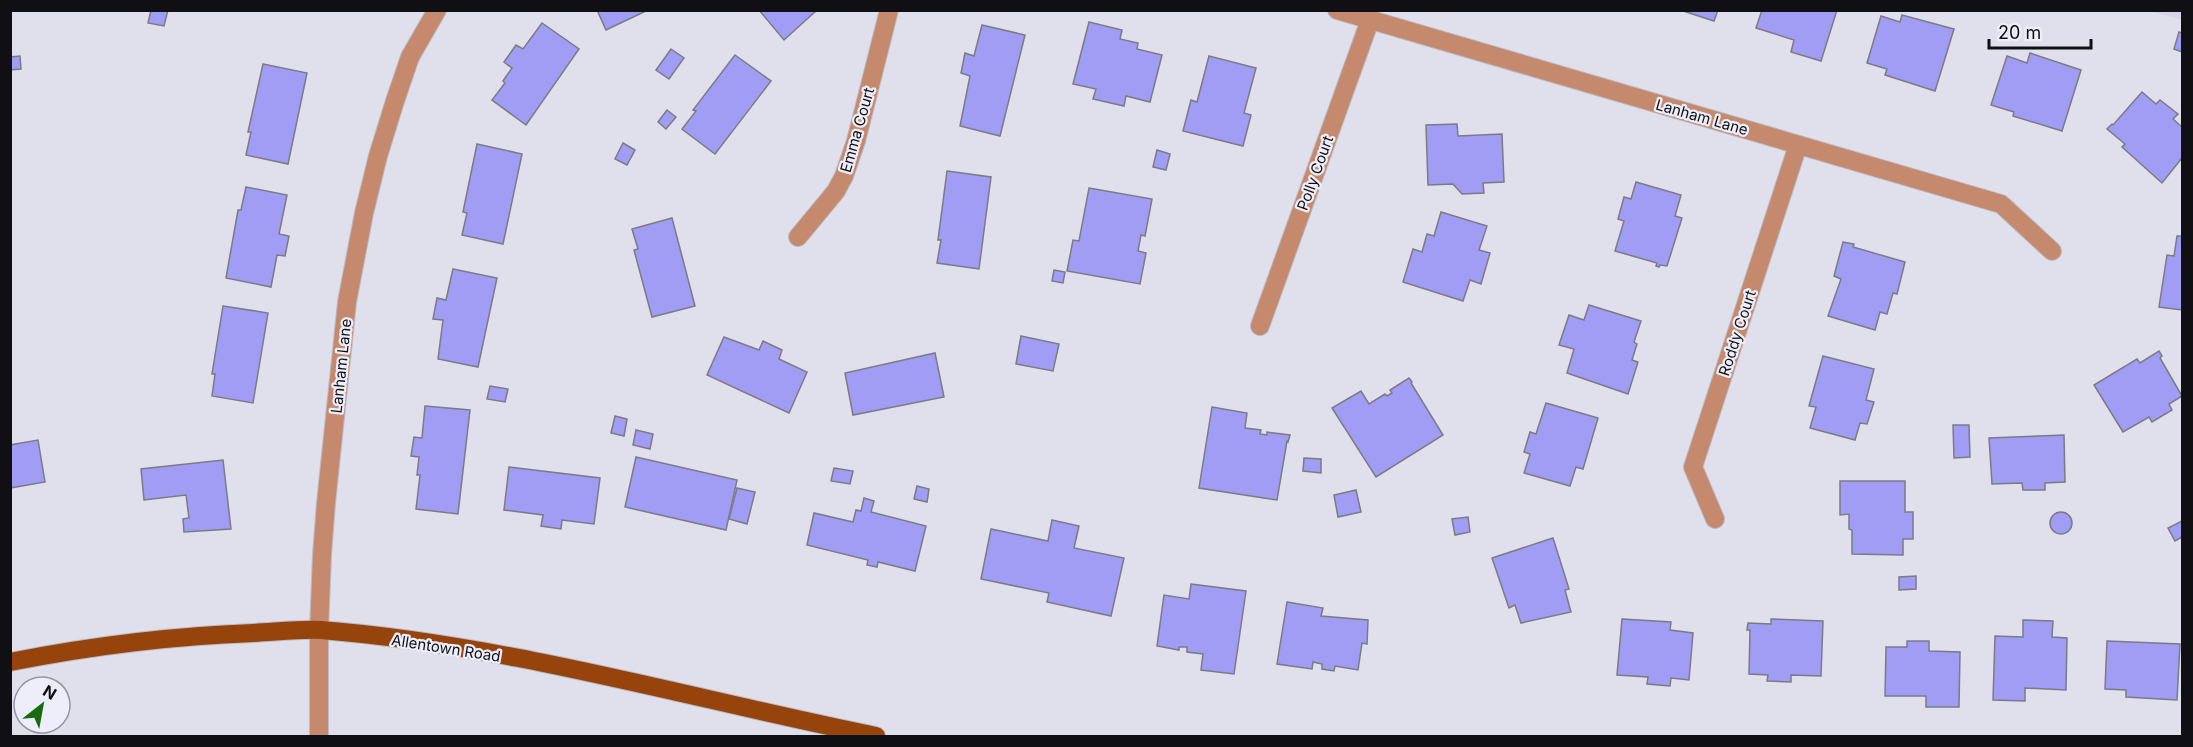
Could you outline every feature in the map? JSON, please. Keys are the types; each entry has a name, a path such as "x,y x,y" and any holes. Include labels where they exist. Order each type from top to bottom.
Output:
{"main road":[{"name":"Allentown Road","path":"10,662 134,641 218,634 319,630 477,651 876,736"}],"street":[{"name":"Lanham Lane","path":"319,736 319,630 326,503 345,324 364,213 378,156 410,57 437,10"},
{"name":"Emma Court","path":"798,237 836,191 844,176 856,141 889,10"},
{"name":"Lanham Lane","path":"1337,10 2001,204 2052,251"},
{"name":"Polly Court","path":"1260,326 1370,20"},
{"name":"Roddy Court","path":"1715,519 1693,467 1798,145"}],"shaded area":[{"path":"2149,11 2182,11 2182,20"}],"building":[{"path":"151,10 168,10 164,26 148,23"},
{"path":"597,10 648,10 606,30"},
{"path":"759,10 817,10 784,40"},
{"path":"1680,10 1718,10 1714,21"},
{"path":"1762,10 1837,10 1821,61 1791,52 1794,40 1756,28"},
{"path":"1902,15 1954,29 1935,91 1885,75 1887,69 1867,63 1881,16 1900,22"},
{"path":"1089,22 1122,30 1120,39 1138,43 1137,49 1162,55 1150,102 1126,96 1124,106 1093,99 1096,89 1073,84"},
{"path":"542,23 579,49 526,125 492,100 505,83 503,81 512,68 504,62 516,45 523,49"},
{"path":"982,25 1025,35 1000,136 960,126 970,76 961,73 965,53 974,56"},
{"path":"2179,32 2182,33 2182,52 2174,49"},
{"path":"671,49 684,58 669,79 656,70"},
{"path":"2030,53 2081,70 2062,131 2013,116 2014,112 1991,105 2007,56 2027,63"},
{"path":"735,55 771,81 715,154 682,129 696,111 693,110"},
{"path":"20,56 21,69 10,70 10,57"},
{"path":"1209,56 1256,68 1244,113 1251,115 1243,146 1183,131 1191,100 1197,102"},
{"path":"263,64 307,73 288,164 246,155 251,132 248,132"},
{"path":"2142,92 2156,104 2160,100 2178,114 2173,119 2182,127 2182,158 2162,183 2122,147 2125,144 2107,129"},
{"path":"667,110 676,117 666,129 658,122"},
{"path":"1457,124 1458,136 1502,134 1504,182 1483,183 1484,193 1462,194 1453,184 1428,185 1426,125"},
{"path":"623,143 635,150 627,165 615,159"},
{"path":"477,144 522,154 503,244 462,235 467,213 463,212"},
{"path":"1157,150 1170,154 1166,170 1153,167"},
{"path":"947,171 991,177 979,269 937,263"},
{"path":"1636,182 1681,195 1675,216 1682,218 1667,266 1660,265 1659,267 1656,266 1657,263 1615,251 1624,221 1618,219 1624,197 1631,199"},
{"path":"246,187 287,195 279,234 289,236 285,256 277,255 271,287 226,278 238,210 241,210"},
{"path":"1089,188 1152,199 1145,236 1141,235 1138,251 1146,253 1140,284 1067,271 1073,240 1079,241"},
{"path":"1441,212 1487,226 1479,250 1490,253 1481,284 1470,280 1463,301 1403,282 1413,249 1422,252 1427,234 1434,236"},
{"path":"672,218 695,306 652,317 634,250 638,249 632,229"},
{"path":"2177,236 2182,236 2182,310 2159,307 2167,255 2174,256"},
{"path":"1843,242 1905,262 1897,294 1893,293 1887,314 1880,312 1875,330 1828,316 1841,279 1834,276"},
{"path":"453,269 497,278 478,367 438,359 443,320 433,319 437,298 446,300"},
{"path":"1054,270 1065,272 1063,283 1052,281"},
{"path":"1589,305 1641,321 1634,342 1637,344 1632,360 1638,362 1628,394 1567,373 1574,349 1559,345 1569,315 1584,320"},
{"path":"223,306 268,313 253,403 212,396 215,374 212,374"},
{"path":"1021,336 1059,344 1053,371 1016,364"},
{"path":"724,337 759,350 763,341 782,350 779,359 807,372 789,413 707,375"},
{"path":"2159,351 2162,356 2160,358 2182,396 2169,404 2172,410 2152,422 2149,417 2123,432 2094,385 2137,359 2140,363"},
{"path":"935,353 944,397 853,415 845,373"},
{"path":"1823,356 1874,369 1866,400 1874,402 1867,424 1860,423 1855,440 1810,428 1816,407 1809,406"},
{"path":"1409,378 1443,435 1376,477 1332,408 1361,391 1369,404 1385,394 1387,396 1392,393 1390,390"},
{"path":"490,386 508,389 505,402 487,399"},
{"path":"1546,403 1598,418 1583,469 1576,467 1570,486 1524,473 1530,454 1524,452 1530,432 1536,434"},
{"path":"425,406 470,410 458,514 416,509 420,475 417,475 419,457 411,456 414,437 422,438"},
{"path":"1212,407 1247,413 1245,428 1261,430 1260,434 1267,435 1267,432 1290,435 1277,500 1199,488"},
{"path":"615,416 627,419 624,436 611,433"},
{"path":"1953,425 1969,425 1970,457 1954,458"},
{"path":"636,430 653,434 650,449 633,445"},
{"path":"2064,435 2065,482 2045,483 2045,490 2023,490 2022,483 1992,484 1989,438"},
{"path":"38,440 45,482 10,488 10,445"},
{"path":"636,457 737,480 726,530 625,507"},
{"path":"1304,458 1321,459 1321,473 1303,471"},
{"path":"223,460 231,529 184,532 183,519 189,518 186,495 144,500 141,469"},
{"path":"509,467 600,478 594,524 562,520 561,529 541,526 543,515 504,510"},
{"path":"834,468 853,471 850,484 831,481"},
{"path":"1840,481 1905,481 1905,512 1913,512 1913,539 1903,539 1903,555 1852,554 1849,514 1840,515"},
{"path":"917,486 929,489 927,502 914,499"},
{"path":"737,488 755,492 747,524 729,519"},
{"path":"1356,490 1361,512 1338,517 1334,495"},
{"path":"864,498 874,501 871,512 926,526 915,571 878,562 877,567 867,565 868,560 807,545 814,513 853,522 856,510 861,511"},
{"path":"2061,512 2069,515 2072,523 2069,531 2061,534 2053,531 2050,523 2053,515"},
{"path":"1468,517 1470,532 1455,535 1452,519"},
{"path":"1052,520 1079,526 1074,548 1124,558 1111,616 1047,602 1049,593 981,579 991,529 1048,541"},
{"path":"2182,521 2182,537 2175,541 2168,528"},
{"path":"1553,538 1569,589 1565,590 1571,612 1521,623 1515,605 1509,608 1492,558"},
{"path":"1916,576 1916,589 1899,590 1899,577"},
{"path":"1191,584 1246,591 1234,674 1201,670 1203,654 1187,652 1187,647 1179,647 1179,650 1157,646 1164,595 1189,599"},
{"path":"1287,602 1323,608 1321,616 1368,620 1367,644 1362,643 1358,670 1335,666 1334,671 1322,669 1322,664 1313,662 1312,669 1277,664"},
{"path":"1622,619 1671,622 1670,630 1693,633 1689,680 1671,678 1670,686 1647,684 1648,677 1617,675"},
{"path":"1771,619 1823,621 1821,676 1791,675 1791,682 1767,681 1768,675 1749,674 1750,630 1747,630 1748,623 1771,624"},
{"path":"2023,620 2053,621 2052,637 2067,638 2066,690 2025,688 2025,701 1993,700 1995,636 2023,637"},
{"path":"1907,641 1929,641 1929,651 1960,652 1959,707 1926,707 1926,696 1885,696 1886,647 1907,647"},
{"path":"2107,641 2180,644 2177,700 2126,697 2126,690 2105,689"}]}
